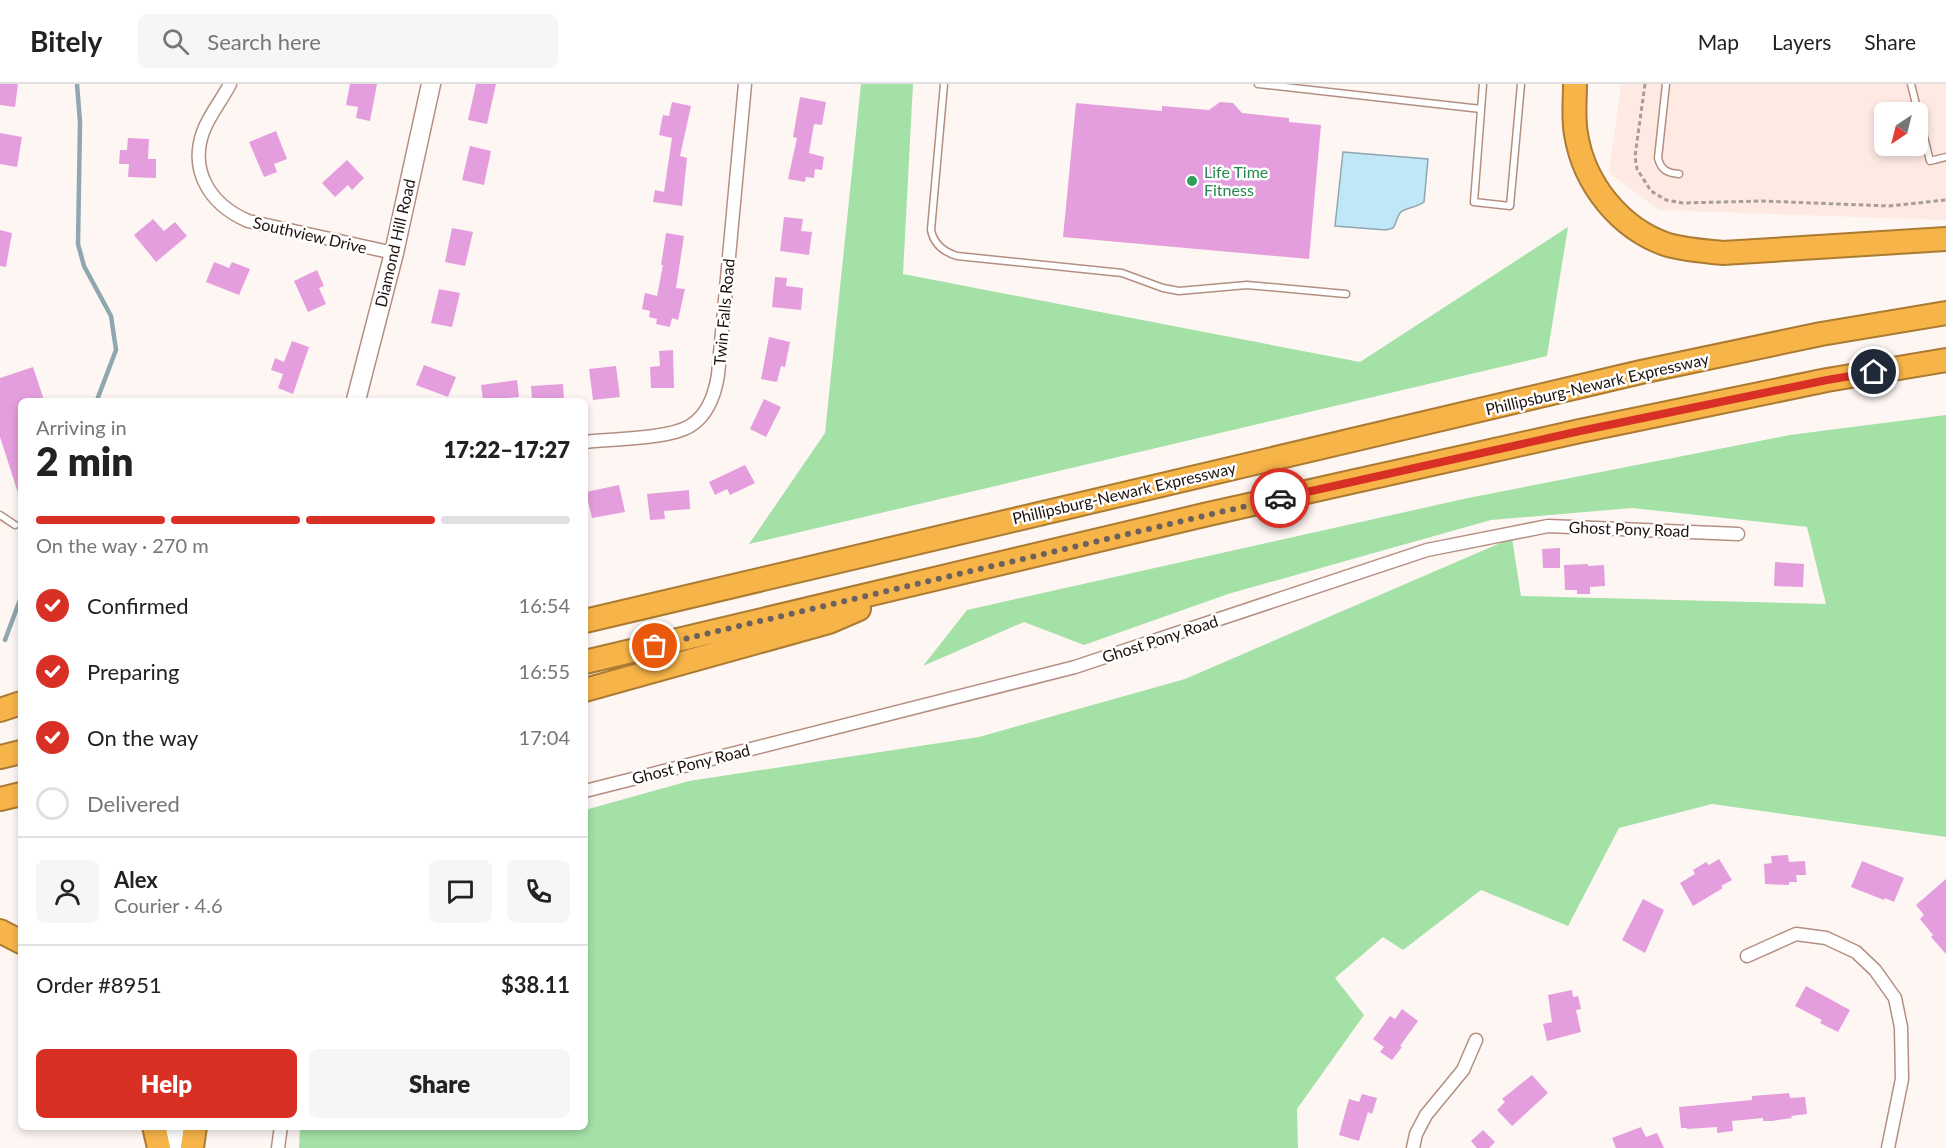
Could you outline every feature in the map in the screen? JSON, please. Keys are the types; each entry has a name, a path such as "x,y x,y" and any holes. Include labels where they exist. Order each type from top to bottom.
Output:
{"highway":[{"path":"1575,84 1576,133 1580,155 1590,180 1621,218 1642,233 1666,244 1689,250 1722,253 1946,239"},
{"name":"Phillipsburg-Newark Expressway","path":"588,620 1641,372 1821,334 1946,313"},
{"path":"588,661 1203,515 1580,431 1827,380 1946,360"},
{"path":"588,689 830,622 911,586"},
{"path":"0,710 18,704"},
{"path":"0,757 18,753"},
{"path":"0,799 18,795"},
{"path":"0,931 18,940"},
{"path":"155,1130 159,1148"},
{"path":"192,1148 194,1130"}],"main road":[{"name":"Diamond Hill Road","path":"357,398 394,253 431,84"},
{"path":"175,1130 176,1148"}],"street":[{"name":"Southview Drive","path":"230,84 204,130 200,144 201,174 213,197 235,216 248,221 394,253"},
{"name":"Twin Falls Road","path":"588,442 676,432 690,426 702,416 709,405 718,375 746,84"},
{"name":"Ghost Pony Road","path":"588,790 1075,668 1427,550 1548,526 1738,534"},
{"path":"1747,956 1796,934 1826,938 1836,942 1856,952 1875,970 1895,998 1901,1027 1902,1079 1888,1148"},
{"path":"1413,1148 1416,1134 1426,1115 1463,1071 1476,1040"},
{"path":"278,1148 280,1130"}],"lane":[{"path":"944,84 931,230 936,244 950,254 1122,273 1163,288 1179,291 1247,285 1346,294"},
{"path":"1258,84 1481,109"},
{"path":"1483,84 1474,202 1510,206 1521,84"},
{"path":"1666,84 1658,158 1664,170 1679,174"},
{"path":"1911,84 1930,160 1946,157"},
{"path":"0,515 15,525"}],"path":[{"path":"1645,84 1635,156 1637,169 1651,191 1666,200 1683,203 1762,201 1889,206 1946,200"}],"shaded area":[{"path":"1621,84 1946,84 1946,220 1659,210 1609,173"}],"green space":[{"path":"861,84 913,84 903,274 1360,362 1568,227 1547,356 749,544 825,433"},
{"path":"1946,415 1946,837 1712,804 1619,828 1568,926 1481,890 1403,950 1383,937 1335,978 1364,1015 1297,1109 1298,1148 299,1148 300,1130 588,1130 588,809 689,781 979,737 1185,679 1512,538 1521,596 1826,604 1807,527 1632,508 1491,520 1228,594 1084,645 1024,622 923,666 967,610 1468,498 1790,435"}],"water":[{"path":"1343,152 1428,159 1424,202 1402,211 1393,228 1386,230 1335,226"}],"building":[{"path":"0,84 18,84 15,107 0,105"},
{"path":"350,84 377,84 370,121 356,118 358,107 346,105"},
{"path":"476,84 496,84 487,124 468,120"},
{"path":"800,97 826,102 822,125 814,124 809,153 824,157 822,170 815,169 814,178 806,177 805,182 788,179 797,138 793,137"},
{"path":"672,102 691,106 680,156 687,158 682,206 653,202 655,190 664,192 672,138 659,135 663,115 669,116"},
{"name":"Life Time Fitness","path":"1220,102 1233,103 1242,113 1289,118 1289,122 1321,125 1309,259 1063,237 1076,103 1162,111 1162,106 1209,110"},
{"path":"276,131 287,159 274,164 277,172 264,177 249,142"},
{"path":"0,133 22,137 17,167 0,164"},
{"path":"128,138 149,139 148,159 156,159 156,178 128,177 129,164 119,164 120,150 127,150"},
{"path":"470,146 491,151 484,185 462,180"},
{"path":"347,160 364,178 352,190 348,185 335,197 322,183"},
{"path":"784,217 803,219 801,231 812,232 809,255 780,251"},
{"path":"153,219 164,231 175,222 187,236 156,262 134,235"},
{"path":"452,228 473,232 465,266 445,262"},
{"path":"0,230 12,233 6,267 0,266"},
{"path":"666,233 684,236 676,288 685,289 678,320 672,318 670,327 656,324 657,319 649,317 650,311 642,309 645,293 657,296"},
{"path":"214,262 229,268 232,262 250,269 239,295 206,282"},
{"path":"317,270 324,286 319,288 326,304 308,312 294,281"},
{"path":"775,277 787,278 786,286 803,288 801,310 772,307"},
{"path":"439,289 460,293 452,327 431,323"},
{"path":"769,337 790,342 785,367 781,366 777,382 761,379"},
{"path":"292,341 309,347 293,394 278,388 283,374 271,370 275,358 284,362"},
{"path":"673,350 674,388 651,388 650,367 660,366 659,351"},
{"path":"424,365 456,377 448,397 416,385"},
{"path":"616,366 620,397 593,400 589,369"},
{"path":"33,367 43,398 18,398 18,493 0,437 0,378"},
{"path":"517,380 519,397 483,398 481,385"},
{"path":"563,384 564,398 532,398 531,386"},
{"path":"764,399 781,407 766,437 750,429"},
{"path":"745,465 755,483 730,495 727,489 715,495 709,482"},
{"path":"619,485 625,512 592,518 588,492"},
{"path":"689,490 690,509 664,511 665,519 650,520 647,494"},
{"path":"1560,548 1560,568 1543,568 1542,549"},
{"path":"1775,562 1804,564 1803,587 1774,586"},
{"path":"1588,564 1588,566 1604,565 1605,586 1590,587 1590,594 1577,594 1577,590 1565,590 1564,565"},
{"path":"1788,855 1789,862 1805,861 1806,875 1796,875 1797,882 1789,882 1789,885 1765,884 1764,864 1772,863 1771,856"},
{"path":"1719,859 1732,880 1693,906 1680,883 1695,874 1693,870 1706,862 1709,865"},
{"path":"1862,861 1904,878 1894,902 1851,887"},
{"path":"1946,879 1946,954 1931,937 1933,935 1920,919 1924,915 1916,905"},
{"path":"1643,899 1664,910 1645,953 1622,940"},
{"path":"1806,986 1850,1010 1838,1032 1820,1023 1822,1020 1795,1006"},
{"path":"1572,990 1573,997 1578,996 1581,1009 1576,1010 1581,1032 1547,1041 1543,1024 1552,1022 1548,995"},
{"path":"1402,1009 1418,1021 1392,1060 1380,1052 1384,1047 1373,1039 1390,1016 1395,1019"},
{"path":"1532,1075 1548,1093 1512,1126 1497,1110 1505,1102 1502,1099"},
{"path":"1789,1093 1790,1098 1805,1097 1807,1114 1772,1121 1763,1121 1763,1118 1732,1121 1733,1131 1717,1133 1717,1127 1681,1128 1679,1107 1752,1100 1752,1096"},
{"path":"1362,1094 1377,1098 1372,1114 1368,1112 1359,1141 1339,1135 1349,1099 1359,1102"},
{"path":"1641,1127 1646,1137 1657,1133 1664,1148 1616,1148 1612,1138"},
{"path":"1483,1130 1495,1142 1489,1148 1477,1148 1471,1141"}],"waterway":[{"path":"77,84 80,122 78,244 84,266 111,316 116,350 98,398"},
{"path":"5,640 18,605"}],"way so far":[{"path":"655,646 1280,498"}],"place":[{"name":"Life Time Fitness","path":"1192,181"}],"route":[{"path":"1280,498 1580,431 1874,372"}]}
